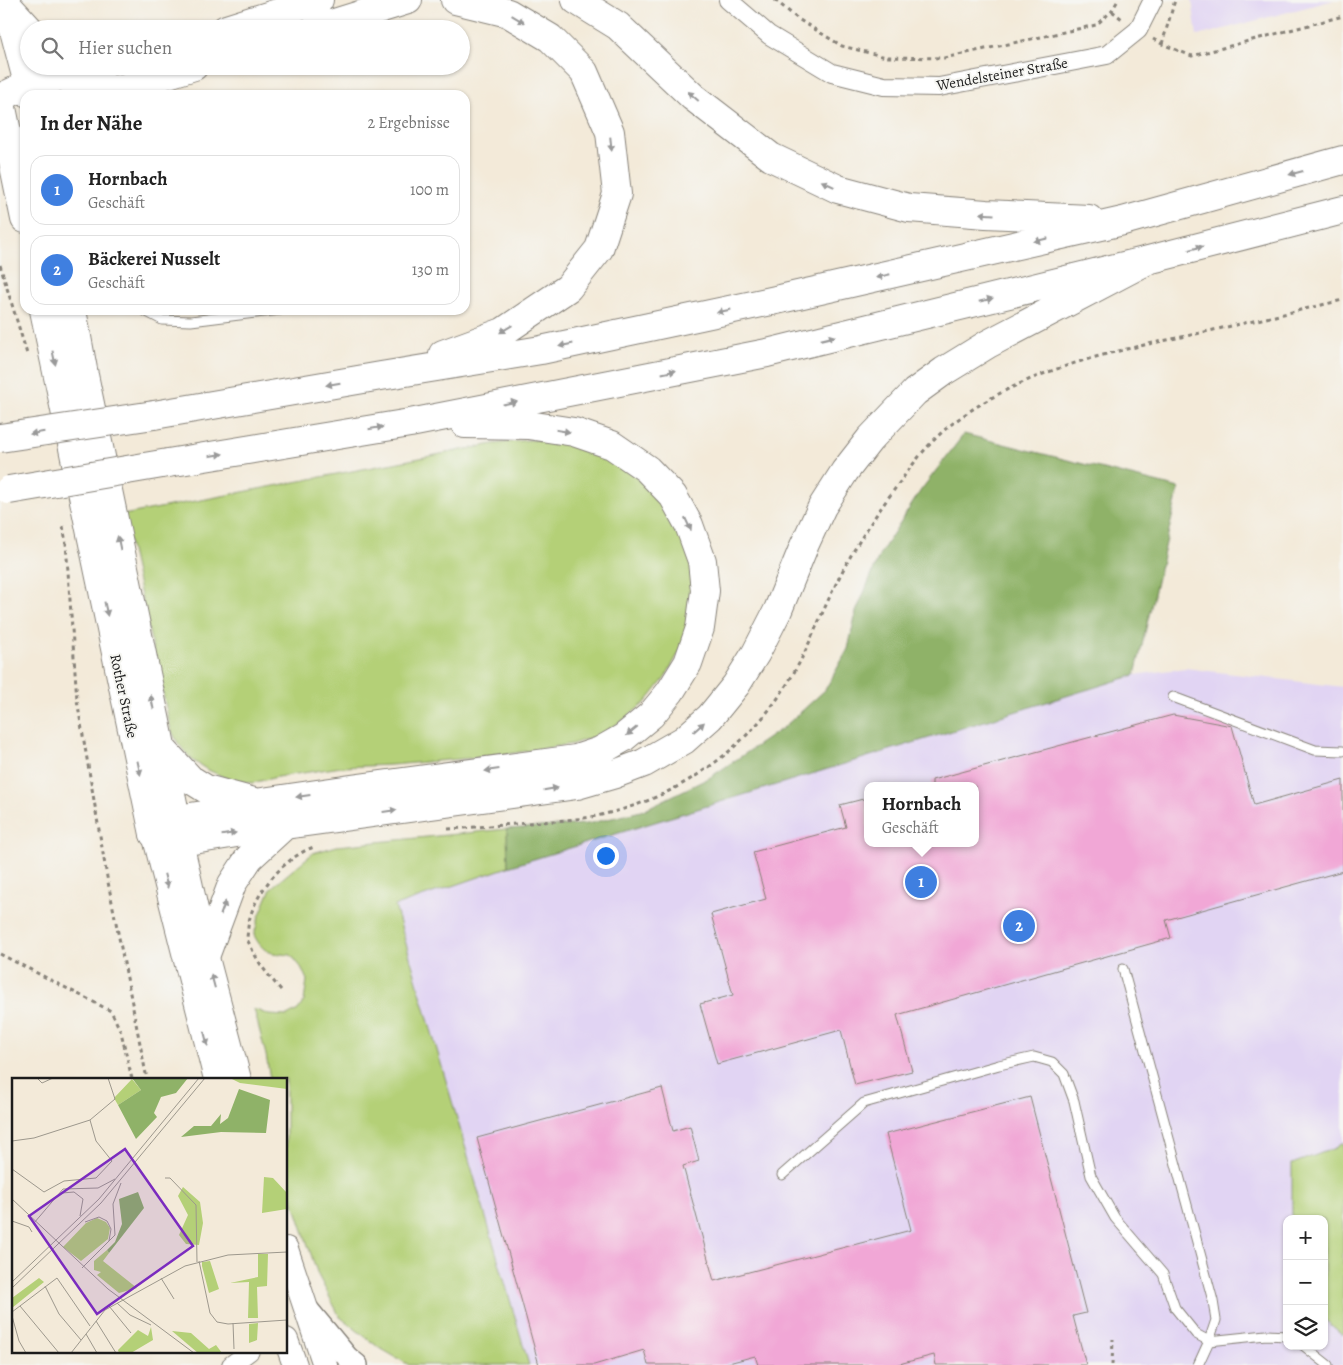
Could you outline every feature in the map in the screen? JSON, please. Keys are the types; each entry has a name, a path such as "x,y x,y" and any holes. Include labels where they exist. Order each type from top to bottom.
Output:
{"main road":[{"path":"255,20 319,0"},
{"path":"344,20 408,0"},
{"path":"381,376 503,332 568,288 599,249 616,194 610,132 584,72 550,38 508,13 455,0"},
{"path":"576,0 618,26 692,97 771,157 838,189 909,208 1123,221"},
{"path":"7,2 22,20"},
{"path":"7,2 20,58"},
{"path":"24,75 27,90"},
{"path":"32,90 45,81 68,75"},
{"path":"126,90 168,75"},
{"path":"20,94 0,98 20,195"},
{"path":"0,438 154,415 542,350 776,300 1123,221 1343,160"},
{"path":"4,490 410,423 766,353 1148,260 1343,210"},
{"path":"154,834 179,830 286,825 577,785 644,763 684,740 710,717 736,685 751,661 778,610 822,507 845,472 876,432 915,392 944,370 988,344 1148,260"},
{"name":"Rother Straße","path":"45,315 154,834 216,1078"},
{"name":"Rother Straße","path":"73,315 179,830 206,954 239,1078"},
{"path":"179,830 210,814 255,803 576,759 600,750 623,738 650,715 670,692 688,663 700,628 705,591 702,560 689,525 673,496 648,469 612,446 574,432 528,425 410,423"},
{"path":"162,750 190,779 206,788 255,803"},
{"path":"206,954 232,884 249,858 286,825"},
{"path":"288,1255 326,1365"},
{"path":"288,1346 295,1365"}],"street":[{"name":"Wendelsteiner Straße","path":"728,0 769,35 832,73 884,86 939,88 1108,55 1138,30 1153,0"},
{"path":"306,1308 357,1365"},
{"path":"231,1365 249,1352"}],"lane":[{"path":"152,315 162,320 191,321 240,315"},
{"path":"1173,697 1315,750 1343,751"},
{"path":"1123,969 1213,1300 1216,1320 1198,1365"},
{"path":"782,1176 864,1103 1034,1057 1052,1062 1064,1074 1074,1101 1091,1176 1115,1218 1163,1274 1175,1308 1196,1334 1209,1341 1266,1335 1283,1336"},
{"path":"1309,1350 1328,1365"}],"path":[{"path":"775,0 798,19 842,46 886,57 944,58 1096,25 1112,11 1118,0"},
{"path":"1162,44 1175,0"},
{"path":"1112,11 1138,30 1162,44 1192,56 1343,16"},
{"path":"0,265 27,355"},
{"path":"62,524 66,543 77,700 107,877 146,1078"},
{"path":"0,954 111,1011 122,1032 132,1078"},
{"path":"1112,1365 1113,1339"}],"shaded area":[{"path":"1192,0 1334,0 1197,36"},
{"path":"1185,668 1343,687 1343,1365 529,1365 395,905 508,867 1135,675"}],"green space":[{"path":"964,434 1179,488 1135,675 508,867 507,829 587,824 641,811 709,778 783,728 825,690 848,649 856,612 880,554 921,490"},
{"path":"528,440 561,440 597,451 627,469 661,499 680,532 691,562 693,600 682,647 665,678 646,702 622,721 599,735 572,744 495,756 391,765 341,767 252,783 228,779 192,760 178,743 171,730 123,515 493,444"},
{"path":"507,829 508,867 395,906 529,1365 409,1365 378,1347 340,1317 318,1275 288,1186 288,1078 270,1078 254,1009 269,1015 287,1016 298,1010 304,1001 307,980 301,967 291,955 265,950 254,935 271,888 313,853 337,846"},
{"path":"1343,1142 1343,1335 1328,1322 1328,1215 1292,1215 1292,1164 1335,1148"}],"building":[{"path":"1173,715 1232,726 1254,805 1343,780 1343,871 1166,920 1171,938 897,1015 912,1071 855,1085 841,1030 717,1064 700,1004 733,995 711,914 766,899 753,852 846,827 840,805 864,799 864,847 979,847 979,782 932,782 932,780"},
{"path":"662,1088 673,1131 690,1126 699,1161 683,1166 714,1281 911,1230 886,1134 1030,1097 1086,1313 1073,1316 1086,1365 936,1365 934,1355 895,1365 758,1365 755,1356 721,1365 648,1365 644,1350 594,1365 539,1365 477,1138"}],"place":[{"name":"Hornbach","path":"921,882"},
{"name":"Bäckerei Nusselt","path":"1019,926"}]}
